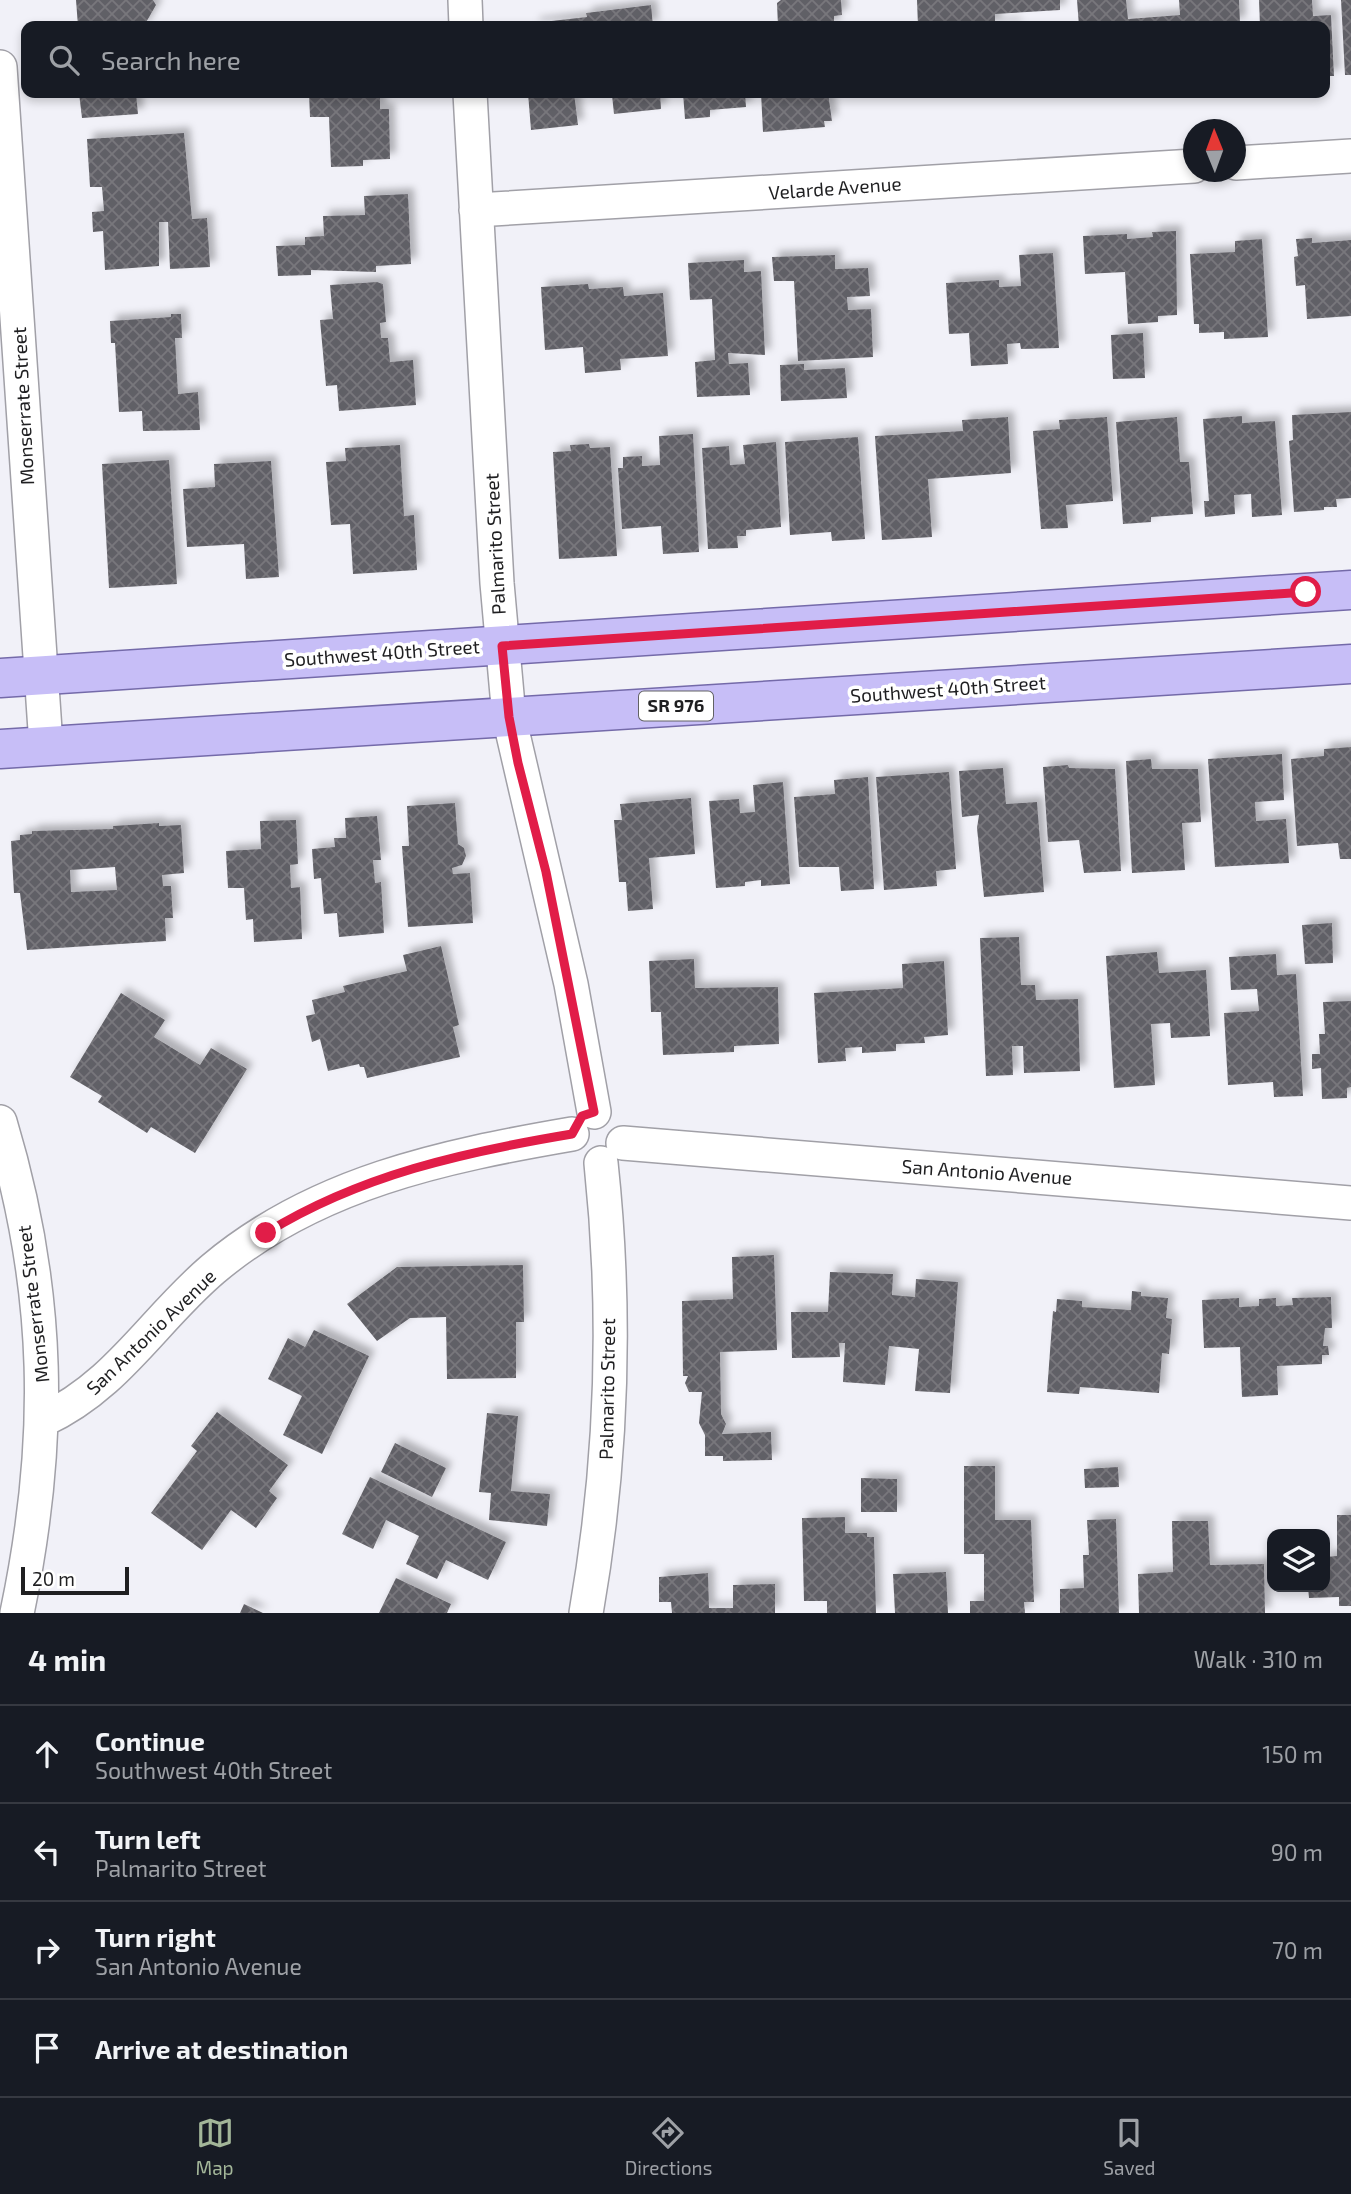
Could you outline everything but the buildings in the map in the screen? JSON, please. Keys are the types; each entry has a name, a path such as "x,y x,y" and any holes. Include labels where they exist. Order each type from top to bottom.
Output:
{"main road":[{"name":"Southwest 40th Street","path":"0,678 1351,590"},
{"name":"Southwest 40th Street","path":"0,749 1351,664"}],"street":[{"path":"465,0 466,21"},
{"name":"Monserrate Street","path":"0,67 46,745"},
{"name":"Palmarito Street","path":"470,98 502,646 509,717 555,909 583,1123"},
{"path":"1246,162 1351,156"},
{"name":"Velarde Avenue","path":"477,210 1183,167"},
{"path":"611,1114 617,1120 624,1135 612,1153 585,1160 579,1155 574,1149 583,1123 611,1114"},
{"name":"Monserrate Street","path":"0,1122 15,1181 35,1287 42,1359 43,1420 36,1513 17,1613"},
{"name":"San Antonio Avenue","path":"43,1420 65,1410 108,1379 213,1269 295,1215 352,1187 419,1165 583,1123"},
{"name":"Palmarito Street","path":"586,1613 602,1505 608,1419 607,1241 612,1153"},
{"name":"San Antonio Avenue","path":"612,1153 1351,1203"}],"route":[{"path":"266,1233 295,1215 352,1187 452,1157 572,1134 582,1116 594,1112 571,984 518,763 509,717 502,646 1306,592"}]}
